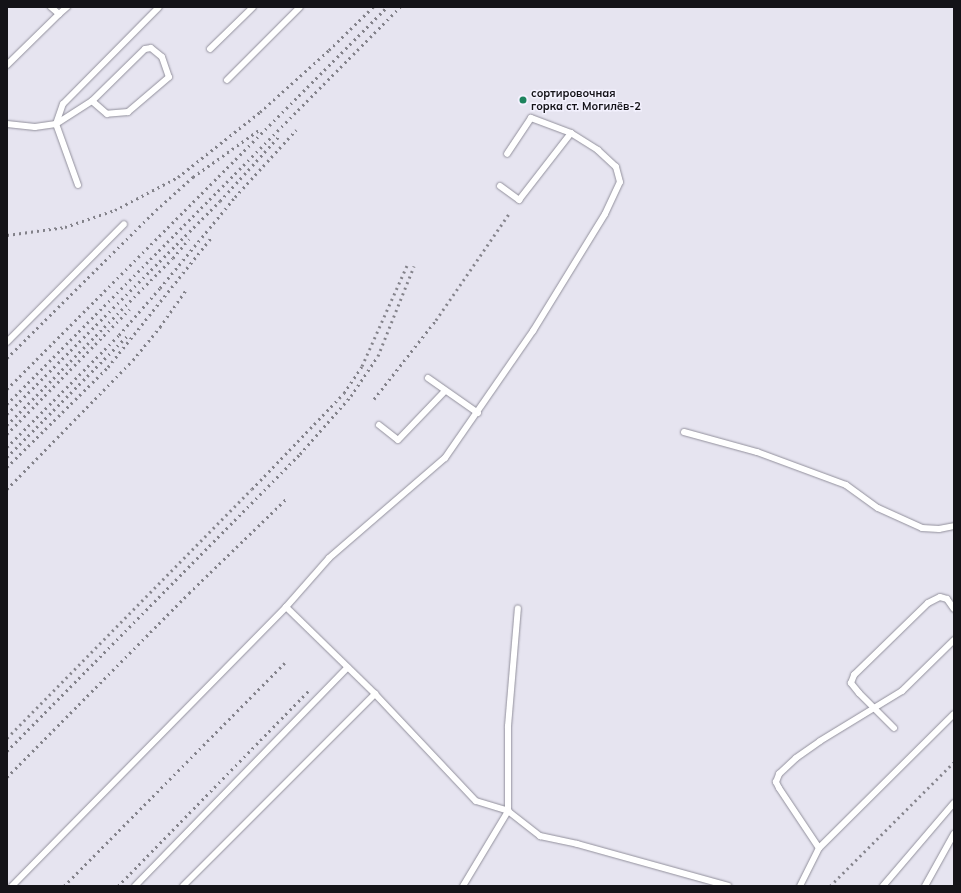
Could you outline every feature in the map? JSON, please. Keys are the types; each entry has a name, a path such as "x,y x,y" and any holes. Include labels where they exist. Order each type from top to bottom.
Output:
{"lane":[{"path":"51,7 58,14"},
{"path":"7,65 58,14 67,7"},
{"path":"78,185 56,124 63,104 159,7"},
{"path":"210,49 253,7"},
{"path":"228,80 300,7"},
{"path":"7,124 35,128 56,124 92,101 145,49 150,48 162,57 169,77 128,112 107,114 92,101"},
{"path":"12,886 286,607 329,558 446,458 534,331 605,214 620,182 616,167 598,150 571,133 531,118 507,154"},
{"path":"500,186 519,200 571,133"},
{"path":"7,342 124,224"},
{"path":"428,378 478,413"},
{"path":"379,425 398,440 445,390"},
{"path":"684,432 757,452 846,485 878,508 922,528 939,529 954,526"},
{"path":"894,728 851,683 854,675 928,603 940,597 947,599 954,609"},
{"path":"286,607 375,694 476,801 508,811 540,836 577,844 728,886"},
{"path":"463,886 508,811 508,726 518,608"},
{"path":"819,848 779,788 776,782 779,774 796,758 874,708 884,704 902,692 954,640"},
{"path":"135,886 348,667"},
{"path":"183,886 375,694"},
{"path":"800,886 819,848 954,714"},
{"path":"883,886 954,803"},
{"path":"926,886 954,834"}],"railway":[{"path":"7,235 65,227 115,210 178,177 260,112 329,50 373,7"},
{"path":"7,389 387,7"},
{"path":"7,404 400,7"},
{"path":"7,358 156,210 193,177 259,130"},
{"path":"7,447 119,335 235,197 296,130"},
{"path":"7,414 220,201 280,135"},
{"path":"374,399 436,320 511,211"},
{"path":"7,467 108,367 211,238"},
{"path":"7,425 173,258 189,239"},
{"path":"7,738 252,489 344,393 362,366 408,263"},
{"path":"7,751 300,454 351,396 378,356 414,266"},
{"path":"7,489 133,360 160,327 186,290"},
{"path":"7,434 130,309"},
{"path":"7,457 127,336"},
{"path":"7,777 189,593 286,499"},
{"path":"64,886 285,663"},
{"path":"118,886 310,689"},
{"path":"830,886 954,762"}],"place":[{"name":"сортировочная горка ст. Могилёв-2","path":"523,100"}]}
